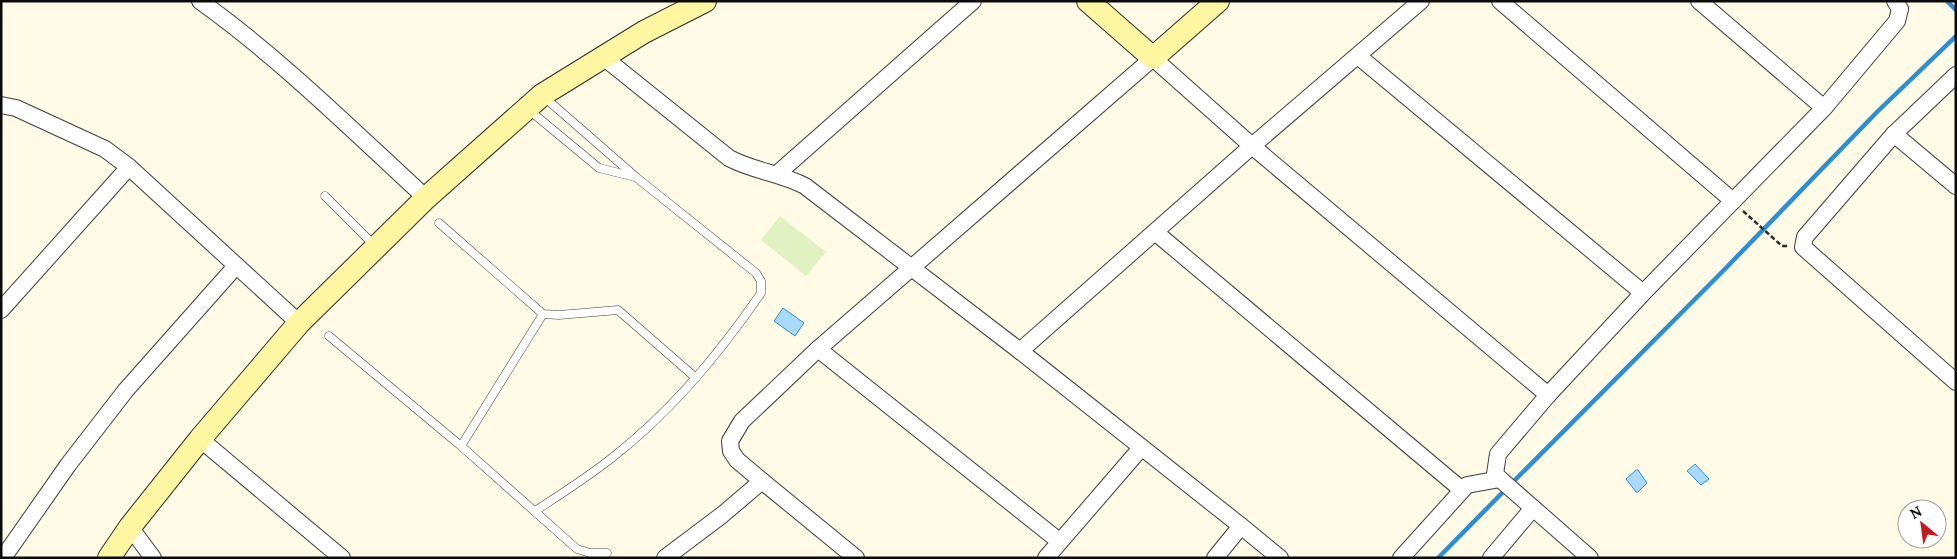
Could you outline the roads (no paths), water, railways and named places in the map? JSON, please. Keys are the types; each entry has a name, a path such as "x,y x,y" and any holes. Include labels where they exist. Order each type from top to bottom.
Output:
{"street":[{"path":"200,1 225,19 298,82 426,198"},
{"path":"110,558 130,527 200,438 299,323 375,246 426,198 535,102 602,56 705,1"},
{"path":"777,174 973,1"},
{"path":"1088,1 1252,146 1548,395"},
{"path":"856,558 737,460 731,451 732,436 742,421 818,350 1218,1"},
{"path":"1020,351 1252,146 1421,1"},
{"path":"1500,1 1733,202"},
{"path":"1699,1 1824,108"},
{"path":"1590,558 1503,482 1496,474 1498,454 1548,395 1643,293 1824,108 1897,21 1900,9 1895,1"},
{"path":"602,56 729,158 743,165 777,174 805,186 1020,351 1280,558"},
{"path":"1358,56 1643,293"},
{"path":"1956,75 1894,134 1805,238 1803,247 1956,382"},
{"path":"1,105 16,108 105,148 130,167 299,323"},
{"path":"1894,134 1956,186"},
{"path":"1,310 130,167"},
{"path":"1155,232 1462,490"},
{"path":"3,558 68,465 126,390 236,266"},
{"path":"818,350 1058,542"},
{"path":"200,438 342,558"},
{"path":"1046,558 1141,448"},
{"path":"665,558 722,515 762,481"},
{"path":"1401,558 1462,490 1478,482 1503,482"},
{"path":"1491,558 1527,504"},
{"path":"1215,558 1241,526"},
{"path":"130,527 153,558"}],"lane":[{"path":"535,102 564,142 599,168 637,178"},
{"path":"535,102 637,178 756,273 761,281 761,293 736,330 696,378 614,456 535,511"},
{"path":"325,196 375,246"},
{"path":"439,223 543,314 618,310 696,378"},
{"path":"461,446 543,314"},
{"path":"330,336 461,446 577,549 590,553 607,552"}],"water":[{"path":"783,308 804,323 795,336 774,321"},
{"path":"1695,464 1709,479 1701,485 1687,471"},
{"path":"1638,470 1647,483 1638,492 1626,479"}],"waterway":[{"path":"1947,1 1956,10"},
{"path":"1511,484 1724,270 1877,112 1956,36"},
{"path":"1438,558 1506,489"}]}
